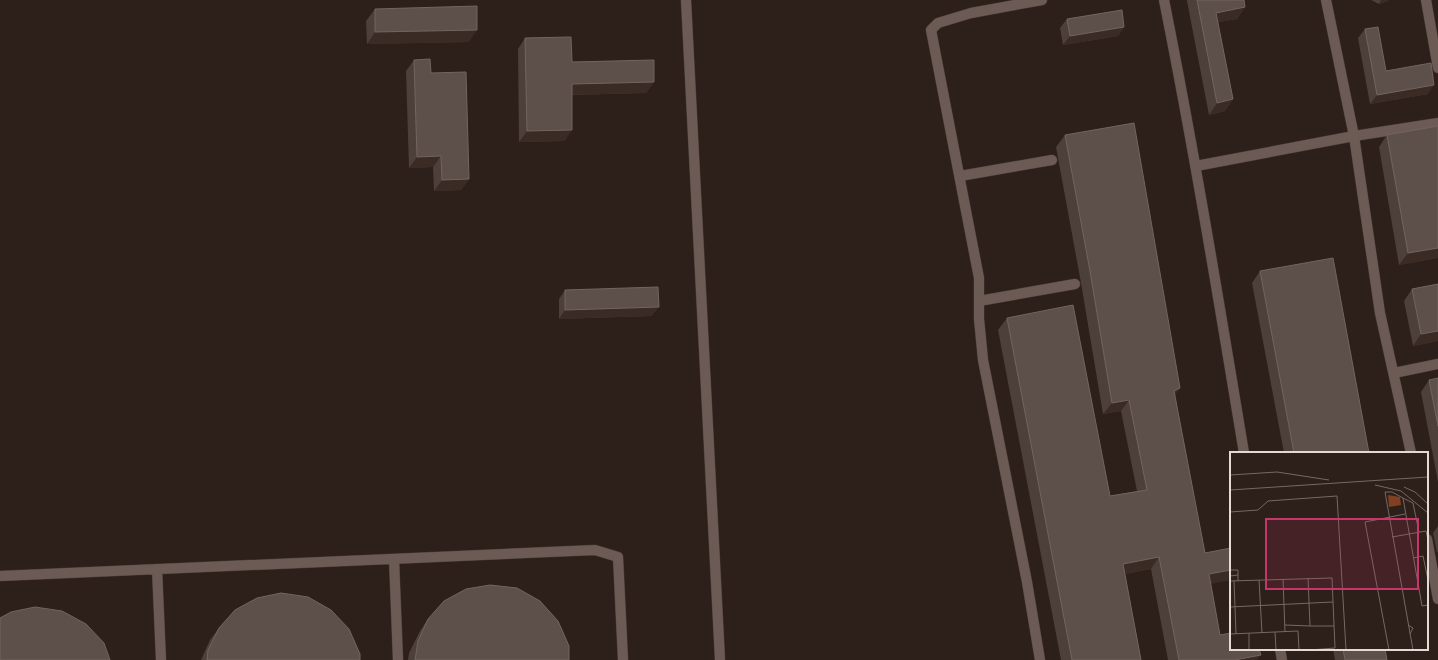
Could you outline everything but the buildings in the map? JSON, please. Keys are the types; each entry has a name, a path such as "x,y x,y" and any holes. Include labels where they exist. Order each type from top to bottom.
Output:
{"street":[{"path":"686,0 720,660"},
{"path":"1040,660 1027,582 983,360 979,319 979,278 931,30 938,23 971,13 1042,0"},
{"path":"1164,0 1196,166 1244,452"},
{"path":"1326,0 1354,136 1380,314 1411,452"},
{"path":"1426,0 1438,68"},
{"path":"1196,166 1354,136 1438,122"},
{"path":"960,176 1052,160"},
{"path":"979,301 1075,284"},
{"path":"1394,373 1438,364"},
{"path":"1428,544 1438,599"},
{"path":"0,576 595,550 618,557 623,660"},
{"path":"394,559 398,660"},
{"path":"157,569 161,660"},
{"path":"1280,650 1282,660"}]}
